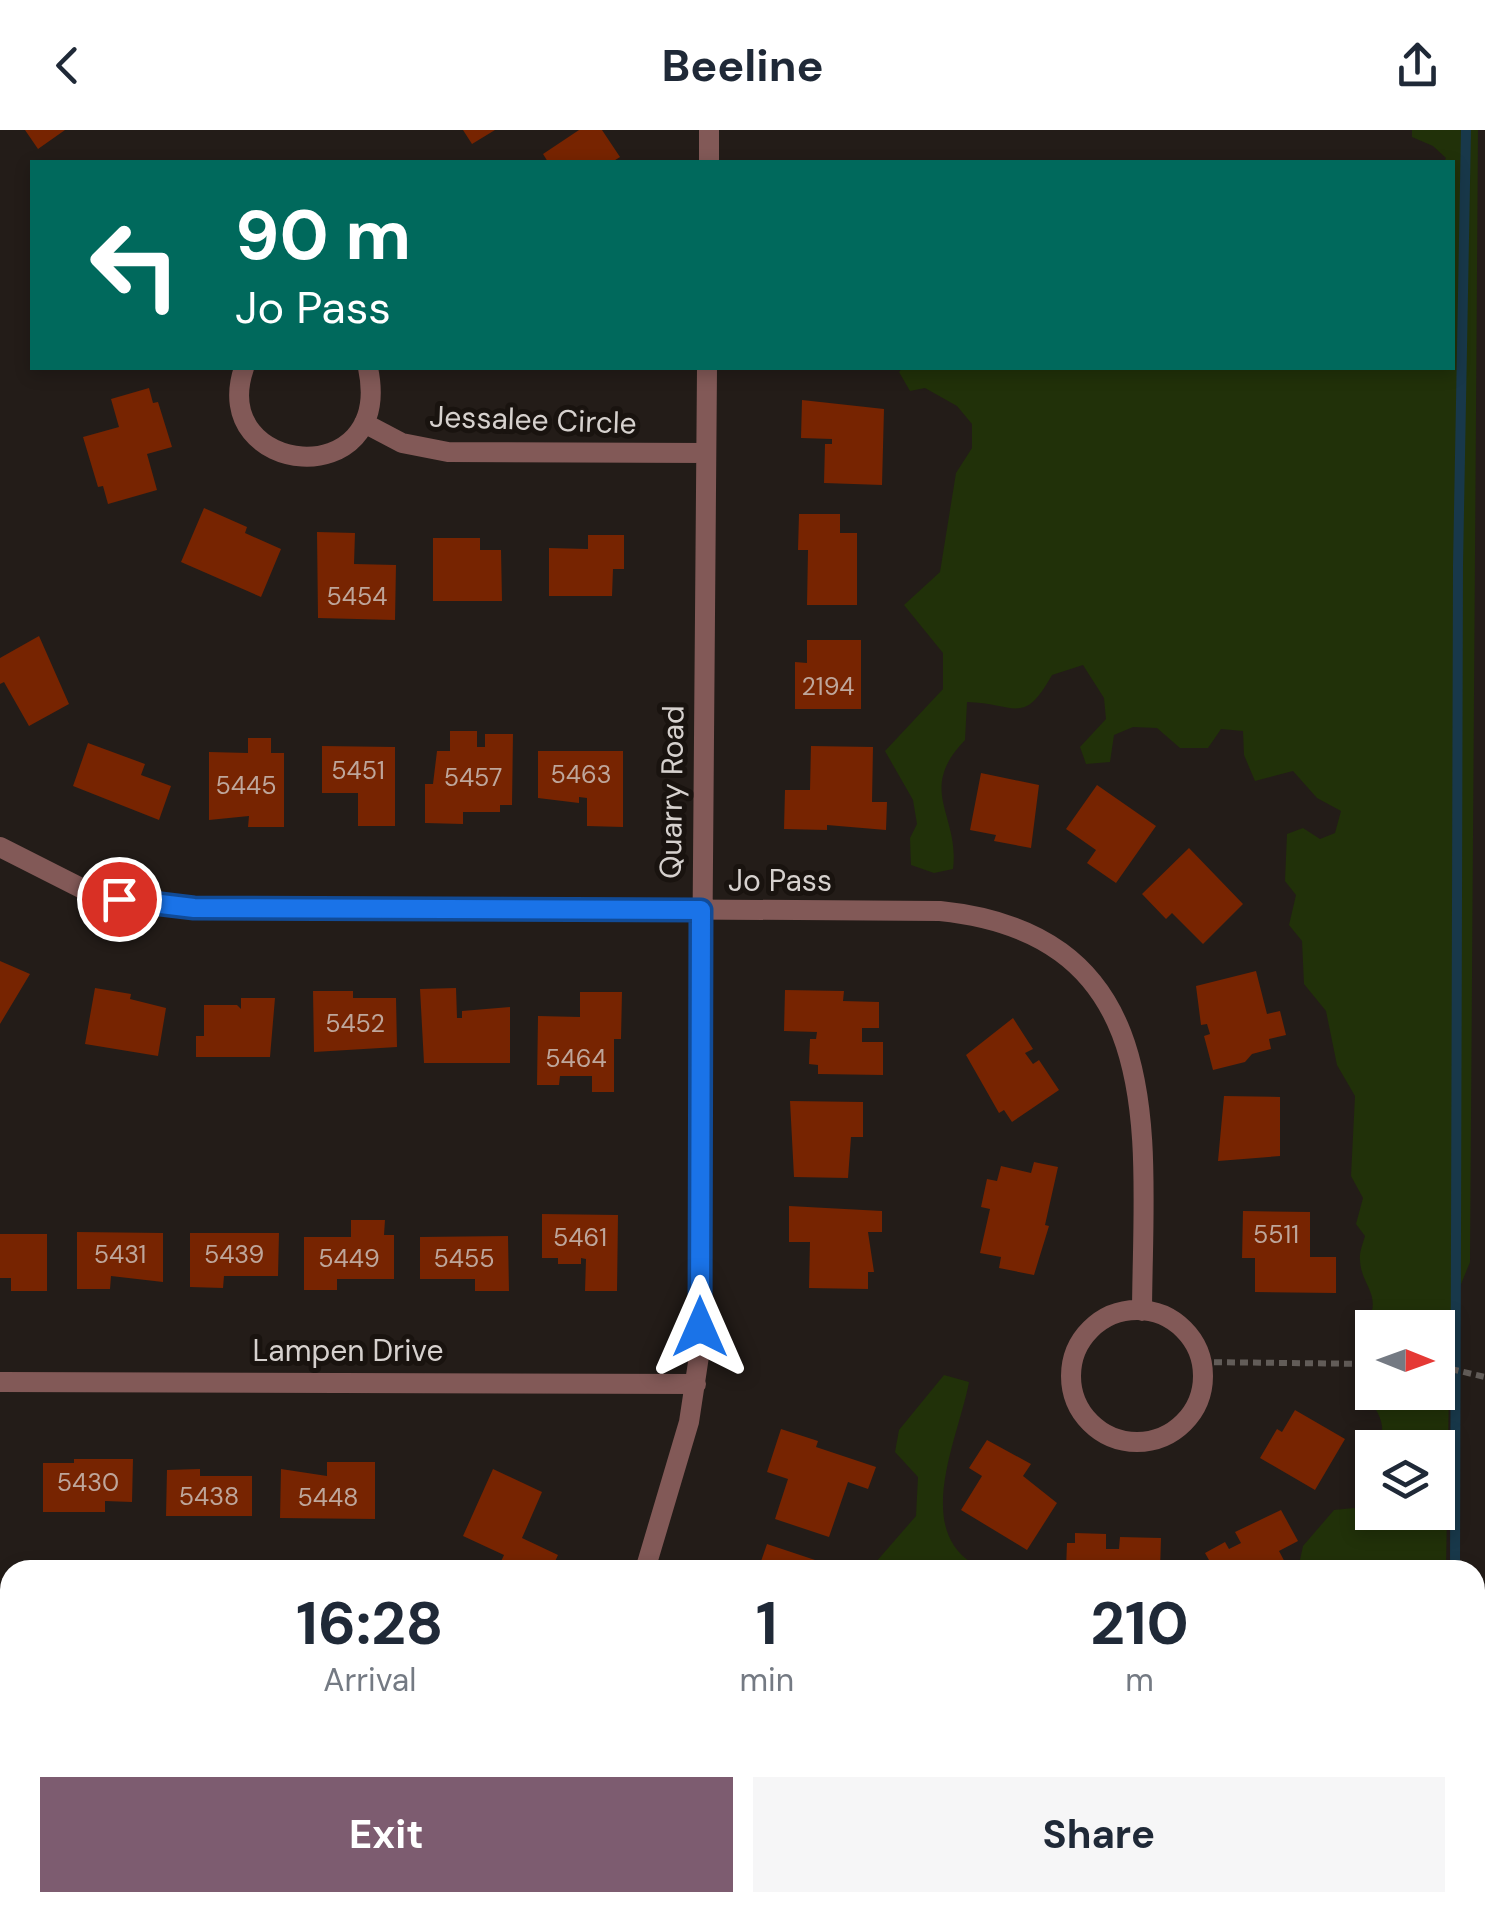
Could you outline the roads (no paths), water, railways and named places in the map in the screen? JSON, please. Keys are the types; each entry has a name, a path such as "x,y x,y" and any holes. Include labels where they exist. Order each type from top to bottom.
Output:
{"street":[{"path":"709,130 709,160"},
{"path":"244,370 238,397 252,433 283,455 320,457 338,450 364,423 371,405 368,370"},
{"name":"Quarry Road","path":"648,1560 696,1384 707,370"},
{"name":"Jessalee Circle","path":"364,423 402,443 448,452 706,454"},
{"name":"Jo Pass","path":"0,847 83,889 156,906 967,914 1020,930 1066,960 1104,1000 1120,1026 1139,1084 1142,1310"},
{"path":"1142,1310 1176,1323 1189,1335 1201,1362 1199,1401 1178,1429 1164,1437 1130,1442 1098,1430 1076,1403 1072,1386 1076,1352 1096,1324 1111,1316 1142,1310"},
{"name":"Lampen Drive","path":"0,1382 696,1384"}],"waterway":[{"path":"1455,1560 1458,565 1466,130"}]}
